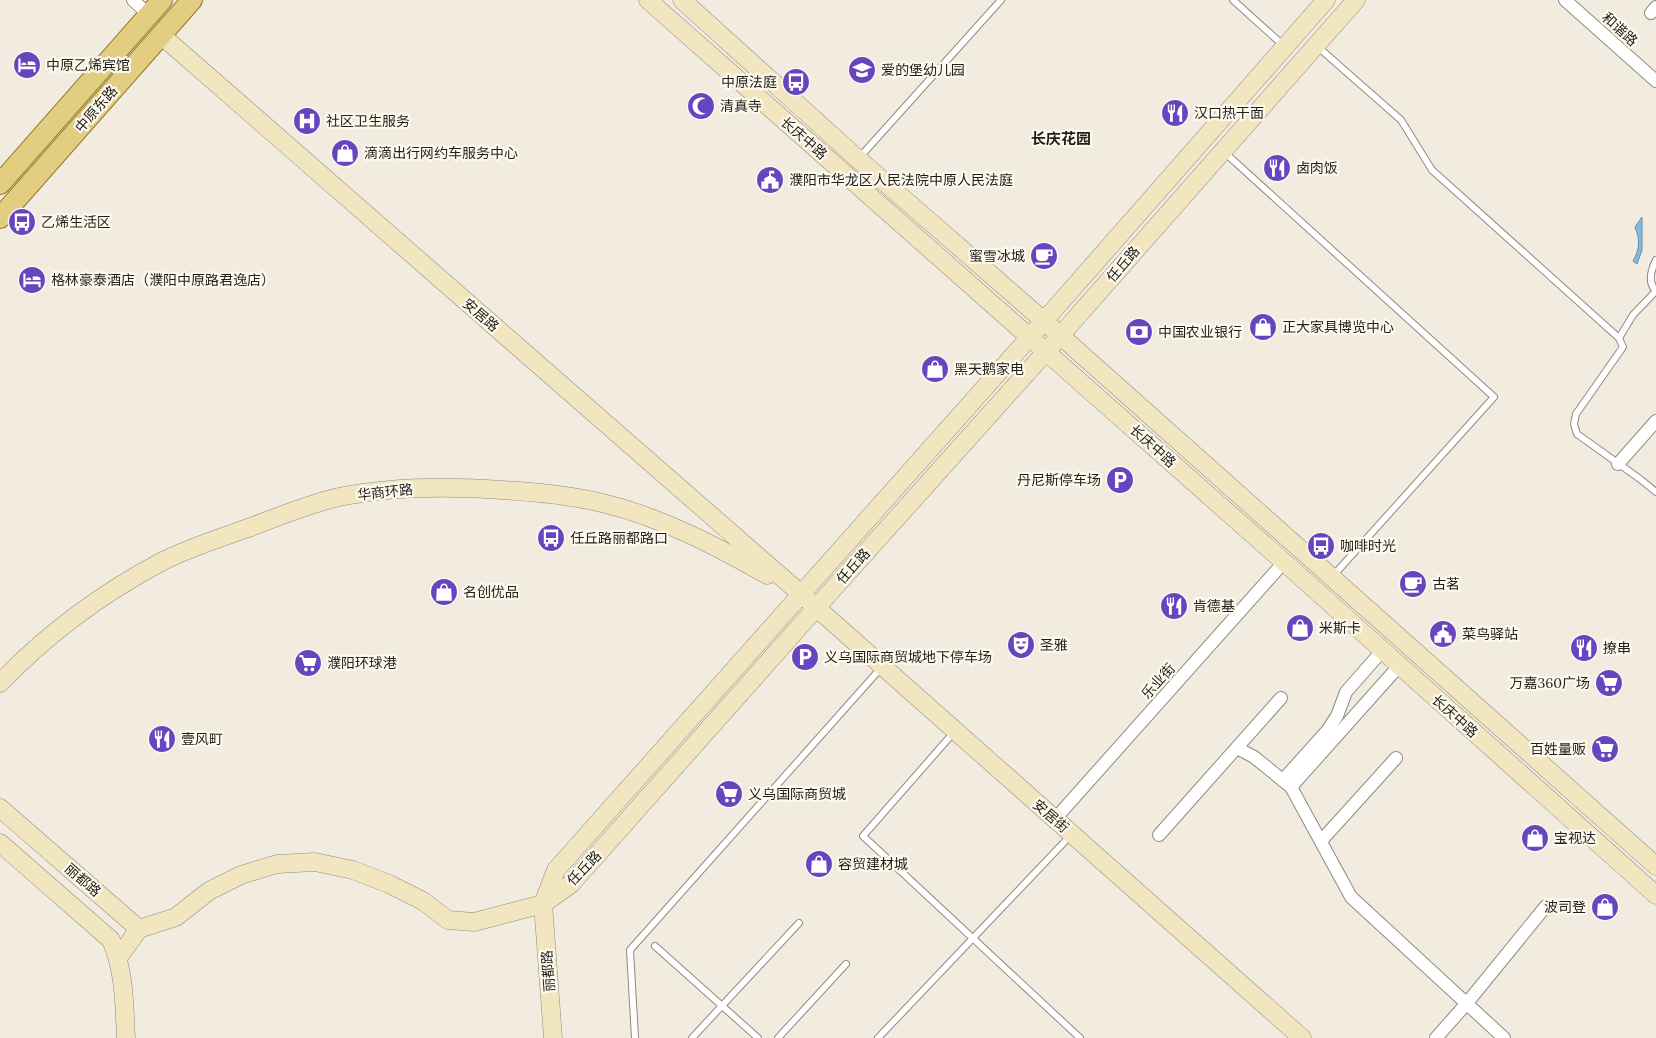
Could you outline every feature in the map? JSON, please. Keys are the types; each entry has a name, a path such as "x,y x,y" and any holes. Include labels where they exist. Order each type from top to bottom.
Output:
{"main road":[{"name":"中原东路","path":"0,218 192,0"},
{"name":"中原东路","path":"0,184 156,7"}],"street":[{"path":"132,0 156,7"},
{"name":"长庆中路","path":"648,0 1284,562 1656,895"},
{"name":"长庆中路","path":"682,0 858,159 1044,321 1656,866"},
{"name":"任丘路","path":"543,904 556,870 1030,338 1326,0"},
{"name":"任丘路","path":"543,904 571,884 1046,352 1356,0"},
{"name":"和谐路","path":"1565,0 1656,81"},
{"name":"安居路","path":"161,35 801,594"},
{"path":"1618,464 1656,421"},
{"name":"华商环路","path":"0,683 79,615 120,586 162,562 204,543 290,512 338,497 388,490 438,487 497,489 565,496 605,503 643,515 719,548 801,594"},
{"name":"乐业街","path":"1055,820 1284,562"},
{"name":"安居街","path":"801,594 1302,1038"},
{"path":"1287,784 1327,732 1337,716 1346,692 1382,651"},
{"path":"1287,784 1399,666"},
{"path":"1159,835 1281,698"},
{"path":"1237,748 1254,757 1287,784 1351,897 1504,1038"},
{"path":"1321,841 1396,758"},
{"name":"丽都路","path":"0,808 139,929"},
{"name":"丽都路","path":"0,843 111,940 122,974 126,1038"},
{"path":"118,958 139,929 176,916 209,891 241,875 277,864 315,862 352,870 389,884 423,901 448,920 474,922 543,904"},
{"name":"丽都路","path":"543,904 553,1038"},
{"path":"1436,1038 1546,906"}],"lane":[{"path":"858,159 1001,0"},
{"path":"1233,0 1285,46"},
{"path":"1317,46 1401,120 1432,170 1619,338 1623,347 1576,414 1574,424 1577,434 1656,492"},
{"path":"1222,150 1494,397 1332,577"},
{"path":"1619,338 1633,316 1656,291 1652,287 1650,274 1656,260"},
{"path":"635,1038 630,950 882,666"},
{"path":"955,731 863,836 1080,1038"},
{"path":"878,1038 1072,834"},
{"path":"692,1038 799,923"},
{"path":"655,946 758,1038"},
{"path":"778,1038 846,964"}],"water":[{"path":"1642,217 1642,250 1637,264 1633,261 1638,244 1635,227"}],"place":[{"name":"中原乙烯宾馆","path":"27,65"},
{"name":"爱的堡幼儿园","path":"862,70"},
{"name":"中原法庭","path":"796,82"},
{"name":"清真寺","path":"701,106"},
{"name":"汉口热干面","path":"1175,113"},
{"name":"社区卫生服务","path":"307,121"},
{"name":"滴滴出行网约车服务中心","path":"345,153"},
{"name":"卤肉饭","path":"1277,168"},
{"name":"濮阳市华龙区人民法院中原人民法庭","path":"770,180"},
{"name":"乙烯生活区","path":"22,222"},
{"name":"蜜雪冰城","path":"1044,256"},
{"name":"格林豪泰酒店（濮阳中原路君逸店）","path":"32,280"},
{"name":"正大家具博览中心","path":"1263,327"},
{"name":"中国农业银行","path":"1139,332"},
{"name":"黑天鹅家电","path":"935,369"},
{"name":"丹尼斯停车场","path":"1120,480"},
{"name":"任丘路丽都路口","path":"551,538"},
{"name":"咖啡时光","path":"1321,546"},
{"name":"古茗","path":"1413,584"},
{"name":"名创优品","path":"444,592"},
{"name":"肯德基","path":"1174,606"},
{"name":"米斯卡","path":"1300,628"},
{"name":"菜鸟驿站","path":"1443,634"},
{"name":"圣雅","path":"1021,645"},
{"name":"撩串","path":"1584,648"},
{"name":"义乌国际商贸城地下停车场","path":"805,657"},
{"name":"濮阳环球港","path":"308,663"},
{"name":"万嘉360广场","path":"1609,683"},
{"name":"壹风町","path":"162,739"},
{"name":"百姓量贩","path":"1605,749"},
{"name":"义乌国际商贸城","path":"729,794"},
{"name":"宝视达","path":"1535,838"},
{"name":"容贸建材城","path":"819,864"},
{"name":"波司登","path":"1605,907"}],"district":[{"name":"长庆花园","path":"1061,138"}]}
